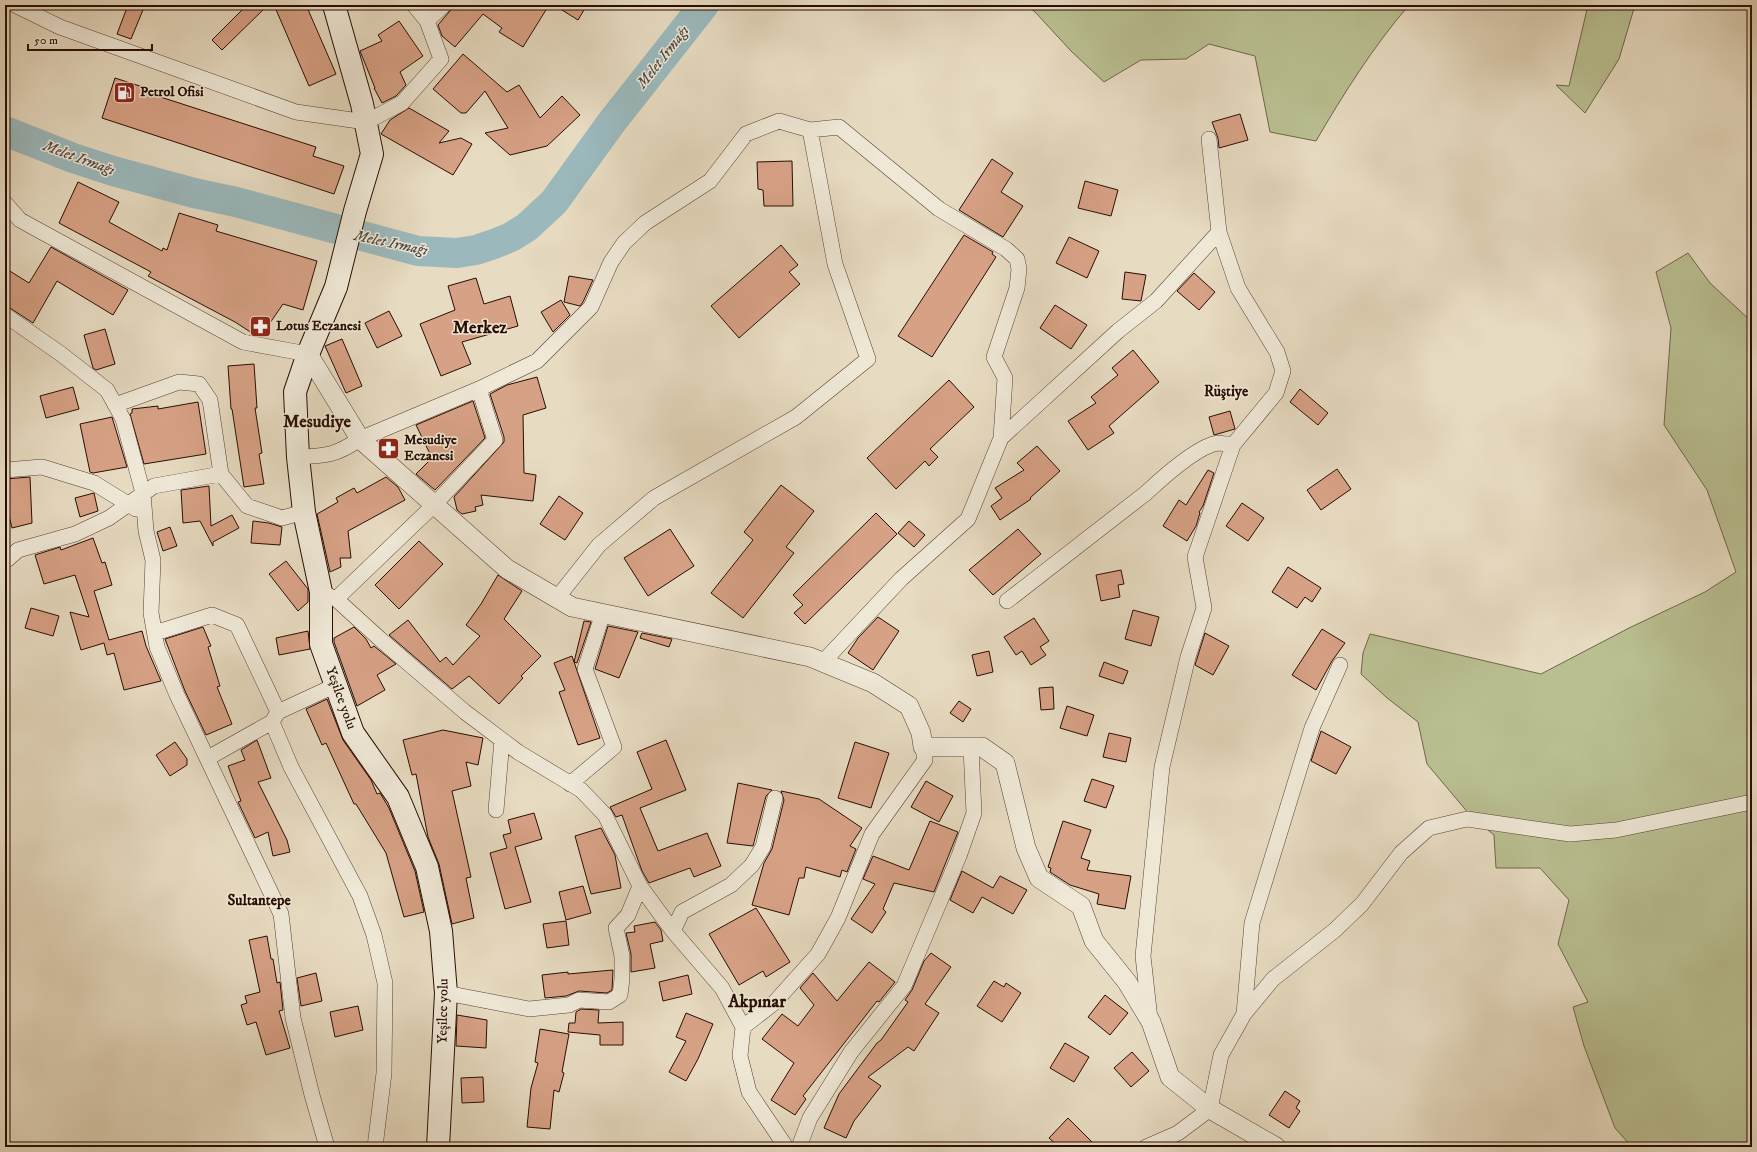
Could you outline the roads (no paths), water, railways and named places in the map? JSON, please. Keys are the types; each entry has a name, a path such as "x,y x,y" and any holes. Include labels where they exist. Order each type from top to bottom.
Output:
{"main road":[{"name":"Yeşilce yolu","path":"334,5 366,122 372,154 355,211 336,287 308,354 295,392 298,457 304,512 329,595 321,644 353,734 398,797 427,867 441,931 446,993 438,1147"}],"street":[{"path":"15,5 60,27 296,112 366,122 402,103 441,59 427,21 414,5"},
{"path":"427,21 444,5"},
{"path":"298,457 324,456 344,450 360,439 479,389 538,362 591,307 611,262 624,243 645,223 710,181 746,134 779,121 810,130 839,127 939,209 1006,249 1017,259 1019,269 1017,288 994,357 1005,378 1001,438 968,519 901,579 823,662"},
{"path":"557,598 598,545 654,498 796,417 868,359 835,264 810,130"},
{"path":"1151,1022 1143,956 1162,767 1188,657 1204,608 1195,557 1234,445 1276,393 1283,372 1277,352 1238,288 1218,232 1209,139"},
{"path":"5,203 20,220 243,342 308,354 360,439 507,569 572,607 810,657 873,683 909,706 921,733 925,760 872,834 838,918 818,954 774,1003 744,1028"},
{"path":"1001,438 1118,331 1156,301 1218,232"},
{"path":"5,316 61,354 107,390 123,419 143,493 146,531 153,560 151,613 157,647 177,695 282,914 293,1018 312,1095 327,1147"},
{"path":"115,405 179,382 199,384 210,400 221,474 246,506 282,518 304,512"},
{"path":"479,389 494,440 434,505 329,595 465,712 518,752 581,790 605,815 640,886 673,931 722,988 744,1028 740,1056 749,1092 786,1147"},
{"path":"1007,601 1146,493 1166,474 1202,449 1218,443 1234,445"},
{"path":"5,470 42,467 94,483 145,515"},
{"path":"5,560 18,550 75,534 109,518 154,486 221,474"},
{"path":"570,784 614,747 585,669 603,613"},
{"path":"155,633 212,615 238,626 275,717 291,767 360,896 374,935 386,983 384,1074 376,1147"},
{"path":"1244,1014 1252,922 1312,728 1340,665"},
{"path":"208,758 298,702 336,685"},
{"path":"496,810 502,740"},
{"path":"923,747 982,747 1005,763 1026,848 1039,878 1081,906 1094,941 1127,982 1151,1022 1170,1077 1210,1108 1276,1147"},
{"path":"799,1147 810,1118 851,1052 904,986 959,856 974,812 971,748"},
{"path":"673,931 682,912 731,885 752,865 763,847 775,798"},
{"path":"1146,1147 1178,1133 1210,1108 1221,1055 1244,1014 1273,979 1335,930 1362,904 1401,852 1429,828 1467,819 1570,834 1585,833 1616,830 1752,802"},
{"path":"446,993 529,1009 569,1005 579,1000 609,1002 616,999 620,995 622,956 616,928 628,915 640,886"}],"waterway":[{"name":"Melet Irmağı","path":"5,131 73,158 113,171 194,193 236,202 418,251 457,253 476,250 511,237 527,227 554,202 611,123 704,5"}],"place":[{"name":"Petrol Ofisi","path":"124,92"},
{"name":"Lotus Eczanesi","path":"260,326"},
{"name":"Mesudiye Eczanesi","path":"389,448"}],"district":[{"name":"Merkez","path":"480,328"},
{"name":"Rüştiye","path":"1226,391"},
{"name":"Mesudiye","path":"317,422"},
{"name":"Sultantepe","path":"259,900"},
{"name":"Akpınar","path":"757,1002"}]}
